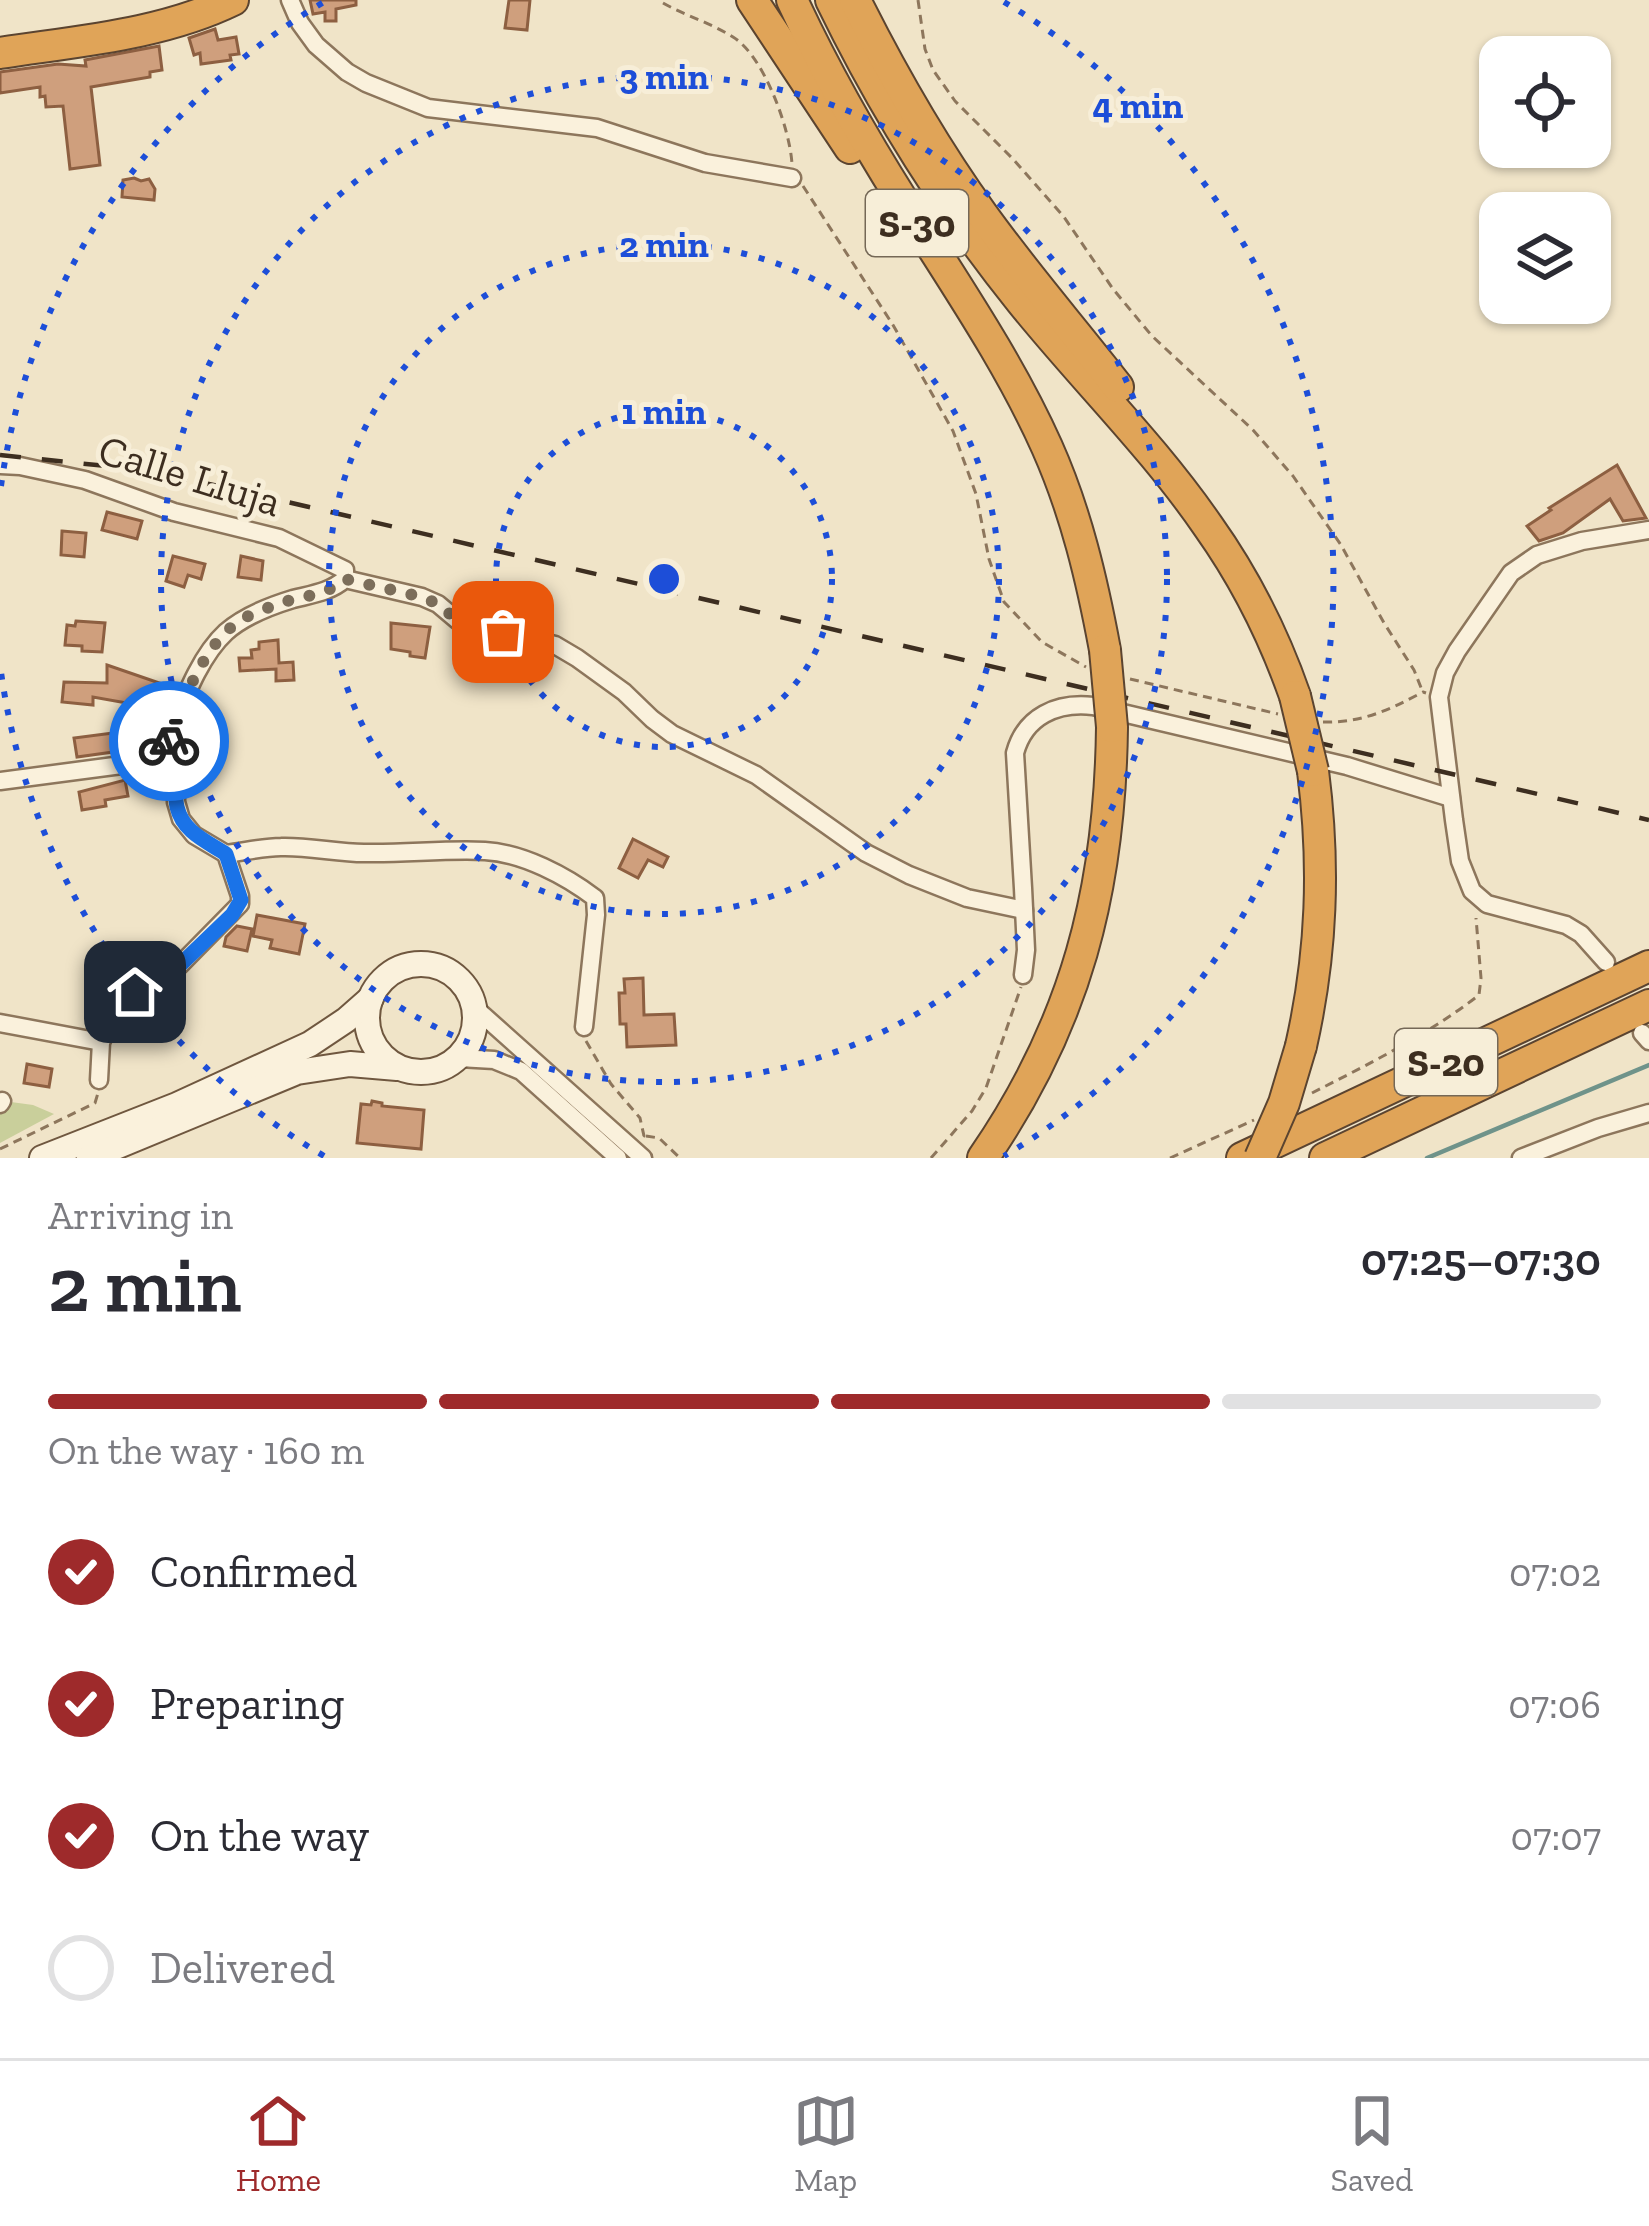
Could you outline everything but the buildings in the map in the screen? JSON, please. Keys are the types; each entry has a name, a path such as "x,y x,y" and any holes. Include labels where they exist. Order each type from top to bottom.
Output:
{"highway":[{"path":"0,53 146,29 233,0"},
{"path":"752,0 860,160"},
{"path":"770,0 860,160 1045,444"},
{"name":"S-30","path":"792,0 855,122 996,350 1045,444 1082,543 1106,650 1112,727 1110,789 1103,860 1079,964 1040,1064 983,1158"},
{"name":"S-30","path":"831,0 892,115 959,219 1023,304 1207,523 1244,583 1295,697 1313,771 1321,840 1317,964 1301,1046 1284,1103 1260,1158"},
{"path":"859,0 894,75 943,157 1001,240 1198,492 1241,566 1276,648"},
{"name":"S-20","path":"1242,1158 1649,966"},
{"name":"S-20","path":"1325,1158 1647,1026"}],"main road":[{"path":"42,1158 177,1105 310,1044 346,1020 388,976 407,965 446,970 468,990 475,1008 473,1032 459,1058 432,1071 350,1064 297,1072 89,1158"},
{"path":"371,998 368,1027 373,1042 392,1064 406,1070"}],"street":[{"path":"290,0 316,45 347,72 428,108 597,128 705,163 792,178"},
{"name":"Calle Lluja","path":"0,465 85,480 174,512 279,538 346,570 345,579 422,597 473,628 555,646 625,692 672,734 756,776 866,853 953,893 1024,910"},
{"path":"1606,962 1566,925 1478,898 1460,861 1439,697 1445,674 1511,573 1537,555 1582,541 1649,530"},
{"path":"0,781 152,761 164,753 206,658 226,632 241,620 328,591 345,579"},
{"path":"1023,975 1026,950 1015,753 1030,723 1060,706 1112,710 1347,766 1450,798"},
{"path":"164,753 176,784 181,819 194,835 226,854 283,846 348,853 490,851 519,858 577,884 596,898 584,1027"},
{"path":"99,1080 101,1042 126,998 180,965 238,909 240,896 226,854"},
{"path":"475,1008 634,1150"},
{"path":"0,1023 101,1042"},
{"path":"459,1058 494,1060 521,1072 634,1150"},
{"path":"1521,1158 1649,1113"}],"path":[{"path":"918,0 925,49 955,101 1064,218 1113,289 1153,336 1253,430 1293,476 1341,545 1423,692"},
{"path":"664,3 744,46 774,96 792,156 792,178"},
{"path":"1313,1093 1400,1046 1480,994 1478,898"},
{"path":"931,1158 986,1088 1023,975"},
{"path":"584,1027 585,1039 610,1084 640,1118 634,1150"},
{"path":"0,1148 94,1103 99,1080"},
{"path":"1170,1158 1252,1121"},
{"path":"634,1150 654,1135 680,1158"}],"green space":[{"path":"11,1102 54,1114 0,1143 0,1113"}],"waterway":[{"path":"1427,1158 1649,1065"}],"railway":[{"path":"0,455 145,470 232,489 1649,820"}],"way so far":[{"path":"169,741 206,658 226,632 241,620 328,591 345,579 422,597 473,628 503,632"}],"route":[{"path":"135,992 180,965 238,909 241,900 226,854 194,835 181,819 176,784 164,753 169,741"}]}
